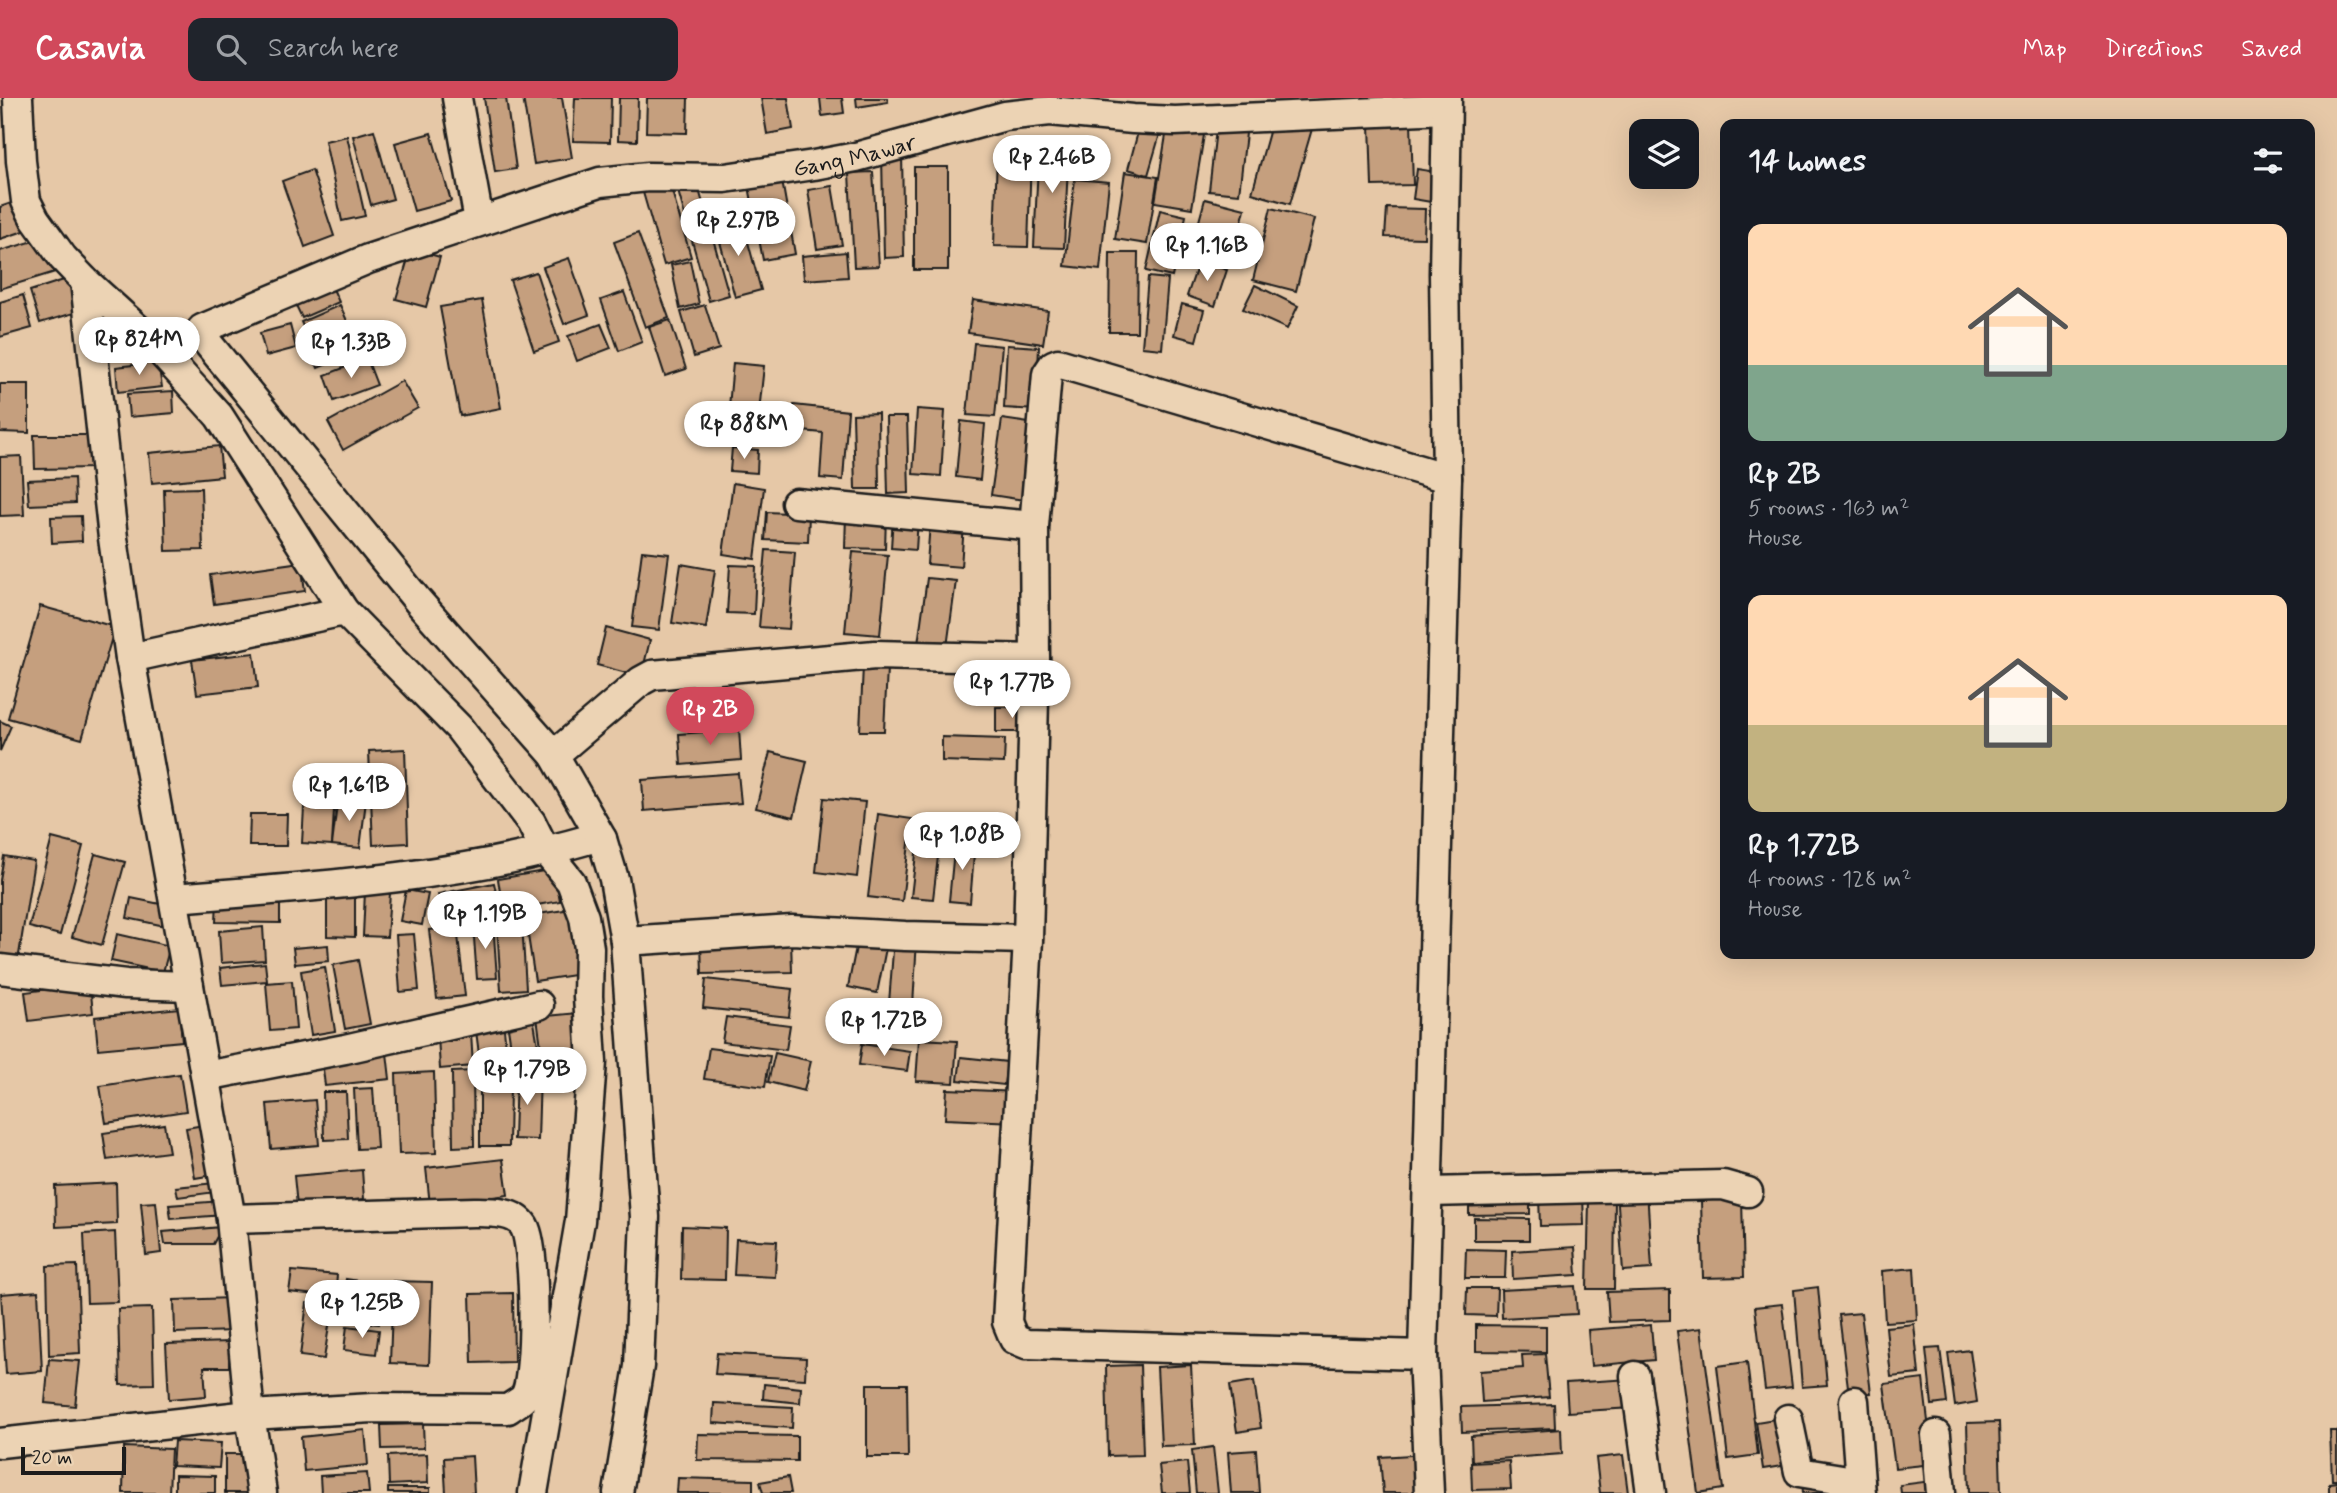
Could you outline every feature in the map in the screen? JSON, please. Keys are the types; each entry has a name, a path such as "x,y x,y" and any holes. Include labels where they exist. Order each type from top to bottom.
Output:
{"street":[{"path":"18,98 26,201 35,219 63,258 153,343 219,416 344,611 459,728 553,848 571,882 584,917 589,948 588,996 592,1062 580,1222 533,1493"},
{"path":"457,98 479,221"},
{"path":"1429,1493 1423,1354 1447,478 1444,274 1446,104"},
{"name":"Gang Mawar","path":"554,755 418,601 202,336 204,327 368,259 600,181 648,177 725,178 814,165 856,157 1005,116 1050,111 1133,120 1175,121 1282,107 1446,104"},
{"path":"85,281 113,538 130,658 231,1219 250,1415 261,1493"},
{"path":"1423,1354 1026,1344 1014,1339 1007,1322 1028,939 1035,659 1034,526 1047,374 1053,365 1058,363 1447,478"},
{"path":"796,503 1034,526"},
{"path":"130,658 344,611"},
{"path":"618,1493 639,1366 645,1217 625,941 614,879 554,755 641,681 652,675 875,655 1035,659"},
{"path":"174,898 349,884 488,863 596,839"},
{"path":"625,941 792,930 1028,939"},
{"path":"0,969 126,984 189,986"},
{"path":"206,1076 345,1049 539,1005"},
{"path":"1429,1192 1723,1185 1748,1192"},
{"path":"0,1443 250,1415 373,1408 508,1409 525,1396 532,1367 532,1256 523,1225 512,1216 491,1212 231,1219"},
{"path":"1636,1376 1651,1493"},
{"path":"1788,1419 1798,1472 1861,1488 1854,1401"},
{"path":"1936,1435 1941,1493"}],"building":[{"path":"484,98 506,98 516,169 495,172"},
{"path":"523,98 562,98 572,158 534,164"},
{"path":"575,98 611,98 610,142 573,141"},
{"path":"619,98 638,98 637,141 618,140"},
{"path":"647,98 688,98 687,133 646,132"},
{"path":"761,98 788,98 793,129 767,134"},
{"path":"820,98 842,98 844,113 822,116"},
{"path":"856,98 887,98 888,102 857,107"},
{"path":"1273,118 1312,129 1290,204 1252,193"},
{"path":"1141,121 1162,127 1148,175 1128,169"},
{"path":"1411,122 1413,185 1372,186 1370,124"},
{"path":"1167,129 1204,135 1192,208 1155,202"},
{"path":"1216,129 1246,133 1239,194 1209,191"},
{"path":"374,130 393,199 371,205 353,136"},
{"path":"431,133 451,201 414,211 395,143"},
{"path":"347,136 365,216 342,221 325,141"},
{"path":"1039,143 1069,144 1064,248 1034,247"},
{"path":"997,153 1031,154 1028,247 994,246"},
{"path":"882,155 902,155 904,257 884,258"},
{"path":"914,167 948,167 948,270 914,270"},
{"path":"1417,169 1442,173 1437,203 1413,199"},
{"path":"312,170 334,236 305,247 282,181"},
{"path":"873,172 879,266 854,267 849,173"},
{"path":"1125,172 1158,177 1147,244 1115,239"},
{"path":"781,175 795,254 763,260 748,181"},
{"path":"1075,179 1109,182 1100,270 1065,266"},
{"path":"669,181 691,257 664,265 642,189"},
{"path":"698,186 729,295 709,301 678,191"},
{"path":"832,186 842,245 817,249 808,190"},
{"path":"1205,199 1245,209 1232,261 1191,251"},
{"path":"20,200 30,229 0,239 0,207"},
{"path":"1271,208 1314,219 1296,291 1253,280"},
{"path":"1387,208 1425,209 1424,238 1385,237"},
{"path":"1160,210 1186,216 1172,277 1146,271"},
{"path":"742,220 761,290 735,297 716,227"},
{"path":"638,233 669,318 645,327 614,242"},
{"path":"44,238 55,272 0,289 0,251"},
{"path":"411,249 440,257 426,307 396,299"},
{"path":"846,252 848,277 804,280 802,256"},
{"path":"1110,253 1138,253 1137,332 1109,332"},
{"path":"569,258 589,315 564,324 543,267"},
{"path":"690,261 699,304 680,309 671,265"},
{"path":"1199,261 1227,270 1215,306 1187,296"},
{"path":"536,272 559,342 534,351 510,280"},
{"path":"73,277 84,310 40,323 30,291"},
{"path":"1148,277 1168,279 1162,349 1142,347"},
{"path":"329,280 339,302 302,318 292,297"},
{"path":"1255,285 1298,306 1287,329 1243,309"},
{"path":"624,292 642,342 619,351 601,300"},
{"path":"23,295 32,328 0,337 0,302"},
{"path":"482,300 501,408 460,416 440,307"},
{"path":"973,300 1048,311 1043,344 968,333"},
{"path":"1182,304 1204,310 1196,341 1174,335"},
{"path":"340,305 348,323 309,340 301,322"},
{"path":"705,305 719,349 694,357 681,312"},
{"path":"670,320 686,369 665,376 649,327"},
{"path":"356,323 366,348 318,368 308,344"},
{"path":"601,324 611,348 577,361 568,336"},
{"path":"290,325 296,348 266,356 260,333"},
{"path":"974,343 1002,346 995,417 967,415"},
{"path":"1007,345 1039,347 1036,410 1004,408"},
{"path":"367,359 377,385 334,401 325,375"},
{"path":"158,362 162,387 118,392 116,367"},
{"path":"733,363 764,366 758,421 728,418"},
{"path":"402,381 418,408 343,450 328,422"},
{"path":"0,384 29,384 29,433 0,432"},
{"path":"173,391 174,413 129,417 127,394"},
{"path":"794,405 848,411 843,480 820,478 823,433 791,430"},
{"path":"917,409 945,411 941,476 913,474"},
{"path":"878,413 879,489 855,489 853,414"},
{"path":"886,417 907,417 909,493 888,494"},
{"path":"1002,419 1036,424 1024,500 991,495"},
{"path":"961,421 985,424 980,480 956,477"},
{"path":"34,435 96,435 96,468 35,469"},
{"path":"219,446 222,476 152,483 149,453"},
{"path":"732,448 758,450 757,473 730,471"},
{"path":"21,456 24,515 0,516 0,457"},
{"path":"74,478 75,503 29,505 27,480"},
{"path":"733,483 764,488 755,559 723,554"},
{"path":"201,488 203,550 166,551 164,489"},
{"path":"767,512 809,514 808,542 765,540"},
{"path":"846,515 886,515 885,549 845,548"},
{"path":"81,516 82,541 52,543 51,517"},
{"path":"893,516 918,518 916,550 891,548"},
{"path":"930,522 964,524 961,567 927,564"},
{"path":"766,550 795,552 789,629 759,627"},
{"path":"642,551 669,554 659,630 632,627"},
{"path":"853,552 888,555 880,635 845,632"},
{"path":"301,562 305,591 214,604 210,575"},
{"path":"681,564 715,570 706,628 672,623"},
{"path":"730,565 756,566 754,614 727,613"},
{"path":"927,578 956,581 947,647 918,644"},
{"path":"40,606 115,627 82,739 8,718"},
{"path":"606,628 650,640 641,677 597,665"},
{"path":"254,653 258,687 197,694 192,660"},
{"path":"863,666 887,668 884,731 860,731"},
{"path":"976,671 1024,671 1025,697 977,698"},
{"path":"996,707 1028,707 1028,732 996,732"},
{"path":"0,721 11,726 0,751"},
{"path":"739,729 741,760 681,765 679,734"},
{"path":"942,737 1005,739 1004,763 942,761"},
{"path":"405,749 408,843 373,845 369,751"},
{"path":"770,752 807,761 794,817 756,808"},
{"path":"738,773 741,803 644,811 642,780"},
{"path":"305,790 335,791 332,845 302,843"},
{"path":"338,797 366,801 360,848 332,845"},
{"path":"824,798 865,802 857,877 816,872"},
{"path":"250,814 287,814 286,846 249,846"},
{"path":"878,814 912,819 902,901 868,897"},
{"path":"919,828 941,831 933,899 911,897"},
{"path":"52,838 83,846 60,935 29,927"},
{"path":"955,840 975,842 970,903 949,901"},
{"path":"95,854 125,862 102,945 72,937"},
{"path":"4,856 34,861 18,961 0,958 0,880"},
{"path":"555,869 560,901 503,911 498,879"},
{"path":"494,883 500,912 444,923 438,894"},
{"path":"406,890 428,894 422,925 400,921"},
{"path":"365,891 390,893 387,937 363,936"},
{"path":"327,895 355,895 355,937 327,936"},
{"path":"131,898 170,906 165,926 127,918"},
{"path":"217,899 280,901 280,923 216,922"},
{"path":"571,909 581,974 535,981 525,916"},
{"path":"493,922 497,978 477,979 473,924"},
{"path":"522,922 526,989 501,991 497,924"},
{"path":"263,927 265,960 221,963 219,931"},
{"path":"457,927 465,996 437,999 429,930"},
{"path":"117,934 170,946 163,972 111,961"},
{"path":"414,934 419,990 400,992 396,935"},
{"path":"858,937 887,943 877,993 848,987"},
{"path":"894,938 917,940 913,1005 889,1003"},
{"path":"791,940 792,972 702,974 701,942"},
{"path":"328,945 329,961 295,964 293,948"},
{"path":"358,960 370,1024 345,1029 333,965"},
{"path":"265,963 267,981 222,985 220,968"},
{"path":"325,967 335,1031 311,1035 301,971"},
{"path":"706,979 792,989 789,1017 703,1008"},
{"path":"292,981 296,1029 270,1031 266,983"},
{"path":"90,984 93,1013 29,1021 25,992"},
{"path":"179,1008 182,1041 98,1049 95,1017"},
{"path":"532,1010 541,1064 514,1068 506,1014"},
{"path":"578,1013 587,1087 547,1092 537,1017"},
{"path":"726,1017 790,1025 786,1050 722,1042"},
{"path":"503,1020 509,1075 482,1078 475,1023"},
{"path":"471,1033 473,1066 440,1069 438,1036"},
{"path":"919,1039 957,1041 954,1083 916,1081"},
{"path":"862,1044 910,1051 907,1071 859,1065"},
{"path":"709,1048 770,1056 765,1087 704,1079"},
{"path":"387,1053 390,1079 325,1086 322,1060"},
{"path":"775,1053 811,1061 804,1091 768,1082"},
{"path":"961,1057 1007,1062 1004,1085 958,1080"},
{"path":"473,1071 474,1146 453,1147 452,1072"},
{"path":"434,1072 436,1153 399,1154 396,1074"},
{"path":"180,1074 186,1111 106,1123 100,1086"},
{"path":"516,1074 540,1075 538,1140 514,1139"},
{"path":"480,1084 510,1085 509,1146 480,1146"},
{"path":"373,1088 377,1148 357,1149 354,1089"},
{"path":"947,1089 1018,1092 1016,1122 945,1119"},
{"path":"323,1092 346,1092 348,1139 324,1140"},
{"path":"315,1100 319,1145 271,1149 267,1104"},
{"path":"164,1124 169,1152 107,1160 103,1133"},
{"path":"210,1124 219,1174 195,1178 186,1128"},
{"path":"503,1159 508,1195 430,1205 426,1168"},
{"path":"362,1170 364,1199 297,1206 294,1176"},
{"path":"116,1183 117,1224 56,1227 55,1186"},
{"path":"215,1183 216,1192 178,1197 176,1187"},
{"path":"1647,1190 1652,1269 1623,1271 1617,1192"},
{"path":"1530,1194 1530,1214 1469,1215 1469,1195"},
{"path":"1583,1195 1584,1225 1540,1226 1539,1197"},
{"path":"1742,1199 1744,1277 1703,1278 1701,1200"},
{"path":"1589,1200 1615,1200 1614,1289 1587,1289"},
{"path":"222,1201 224,1215 171,1219 169,1205"},
{"path":"156,1202 161,1253 146,1255 141,1203"},
{"path":"1474,1218 1529,1219 1529,1240 1474,1240"},
{"path":"682,1226 726,1228 725,1280 681,1279"},
{"path":"222,1227 213,1244 165,1244 163,1232"},
{"path":"115,1232 118,1302 87,1303 84,1234"},
{"path":"736,1239 777,1241 775,1277 734,1275"},
{"path":"1575,1247 1577,1275 1513,1279 1512,1251"},
{"path":"1466,1249 1506,1250 1505,1278 1465,1278"},
{"path":"77,1265 80,1353 49,1355 47,1266"},
{"path":"1914,1268 1917,1320 1885,1322 1882,1271"},
{"path":"292,1271 337,1275 335,1297 289,1292"},
{"path":"346,1279 385,1285 381,1306 343,1299"},
{"path":"393,1281 432,1282 429,1365 390,1363"},
{"path":"1575,1286 1577,1314 1502,1318 1501,1290"},
{"path":"1818,1287 1827,1385 1802,1387 1794,1290"},
{"path":"1467,1288 1497,1288 1496,1316 1466,1315"},
{"path":"1670,1290 1670,1320 1609,1322 1607,1292"},
{"path":"38,1291 42,1371 6,1374 1,1294"},
{"path":"513,1293 514,1362 472,1363 470,1294"},
{"path":"232,1298 233,1331 175,1333 174,1300"},
{"path":"307,1303 332,1306 324,1359 300,1356"},
{"path":"345,1303 381,1307 379,1324 343,1320"},
{"path":"1782,1304 1792,1387 1765,1390 1755,1307"},
{"path":"152,1308 154,1384 120,1385 118,1309"},
{"path":"1861,1313 1871,1393 1849,1395 1839,1315"},
{"path":"1914,1324 1919,1374 1891,1377 1886,1327"},
{"path":"1476,1325 1546,1326 1546,1352 1476,1351"},
{"path":"1651,1325 1654,1360 1591,1366 1588,1330"},
{"path":"347,1326 379,1330 376,1354 344,1350"},
{"path":"1701,1328 1723,1489 1698,1493 1677,1331"},
{"path":"229,1342 229,1367 204,1367 206,1396 169,1399 166,1344"},
{"path":"1940,1348 1947,1403 1932,1405 1926,1349"},
{"path":"1970,1350 1977,1402 1955,1406 1948,1353"},
{"path":"717,1353 806,1358 805,1379 715,1374"},
{"path":"1545,1354 1549,1397 1482,1402 1480,1371 1523,1368 1522,1355"},
{"path":"49,1359 80,1361 75,1406 45,1403"},
{"path":"1747,1362 1758,1455 1728,1459 1717,1366"},
{"path":"1140,1365 1143,1455 1108,1456 1106,1366"},
{"path":"1191,1365 1195,1445 1161,1446 1157,1367"},
{"path":"1631,1379 1632,1408 1568,1412 1566,1383"},
{"path":"1923,1379 1933,1464 1895,1468 1884,1384"},
{"path":"1254,1381 1261,1428 1237,1432 1230,1385"},
{"path":"764,1384 801,1388 800,1403 763,1399"},
{"path":"867,1384 907,1384 908,1457 867,1457"},
{"path":"714,1403 793,1407 792,1428 713,1423"},
{"path":"1554,1404 1555,1428 1462,1432 1461,1407"},
{"path":"1781,1418 1788,1465 1763,1469 1756,1422"},
{"path":"1999,1422 2001,1493 1969,1493 1967,1423"},
{"path":"423,1424 424,1448 382,1449 381,1425"},
{"path":"1561,1429 1562,1454 1472,1461 1471,1436"},
{"path":"365,1430 368,1465 304,1471 301,1437"},
{"path":"2330,1431 2337,1431 2337,1480 2332,1480"},
{"path":"698,1434 797,1436 797,1461 697,1460"},
{"path":"174,1441 221,1443 219,1468 172,1466"},
{"path":"124,1447 171,1449 169,1493 123,1493"},
{"path":"1213,1447 1218,1493 1196,1493 1192,1450"},
{"path":"1256,1450 1259,1493 1231,1493 1228,1452"},
{"path":"225,1454 254,1454 254,1493 225,1493"},
{"path":"427,1454 428,1483 389,1485 388,1456"},
{"path":"1426,1454 1429,1493 1383,1493 1380,1457"},
{"path":"1623,1455 1628,1493 1600,1493 1596,1458"},
{"path":"472,1456 474,1493 446,1493 444,1458"},
{"path":"1509,1461 1511,1489 1472,1490 1471,1463"},
{"path":"1187,1462 1190,1493 1162,1493 1159,1465"},
{"path":"367,1473 369,1493 321,1493 320,1476"},
{"path":"175,1475 215,1476 215,1493 175,1493"},
{"path":"788,1477 791,1493 763,1493 760,1482"},
{"path":"678,1478 753,1480 753,1493 677,1493"},
{"path":"1832,1478 1834,1493 1803,1493 1802,1481"},
{"path":"1931,1481 1933,1493 1901,1493 1900,1485"},
{"path":"2337,1482 2337,1493 2329,1493 2329,1483"},
{"path":"388,1488 430,1488 430,1493 388,1493"}]}
